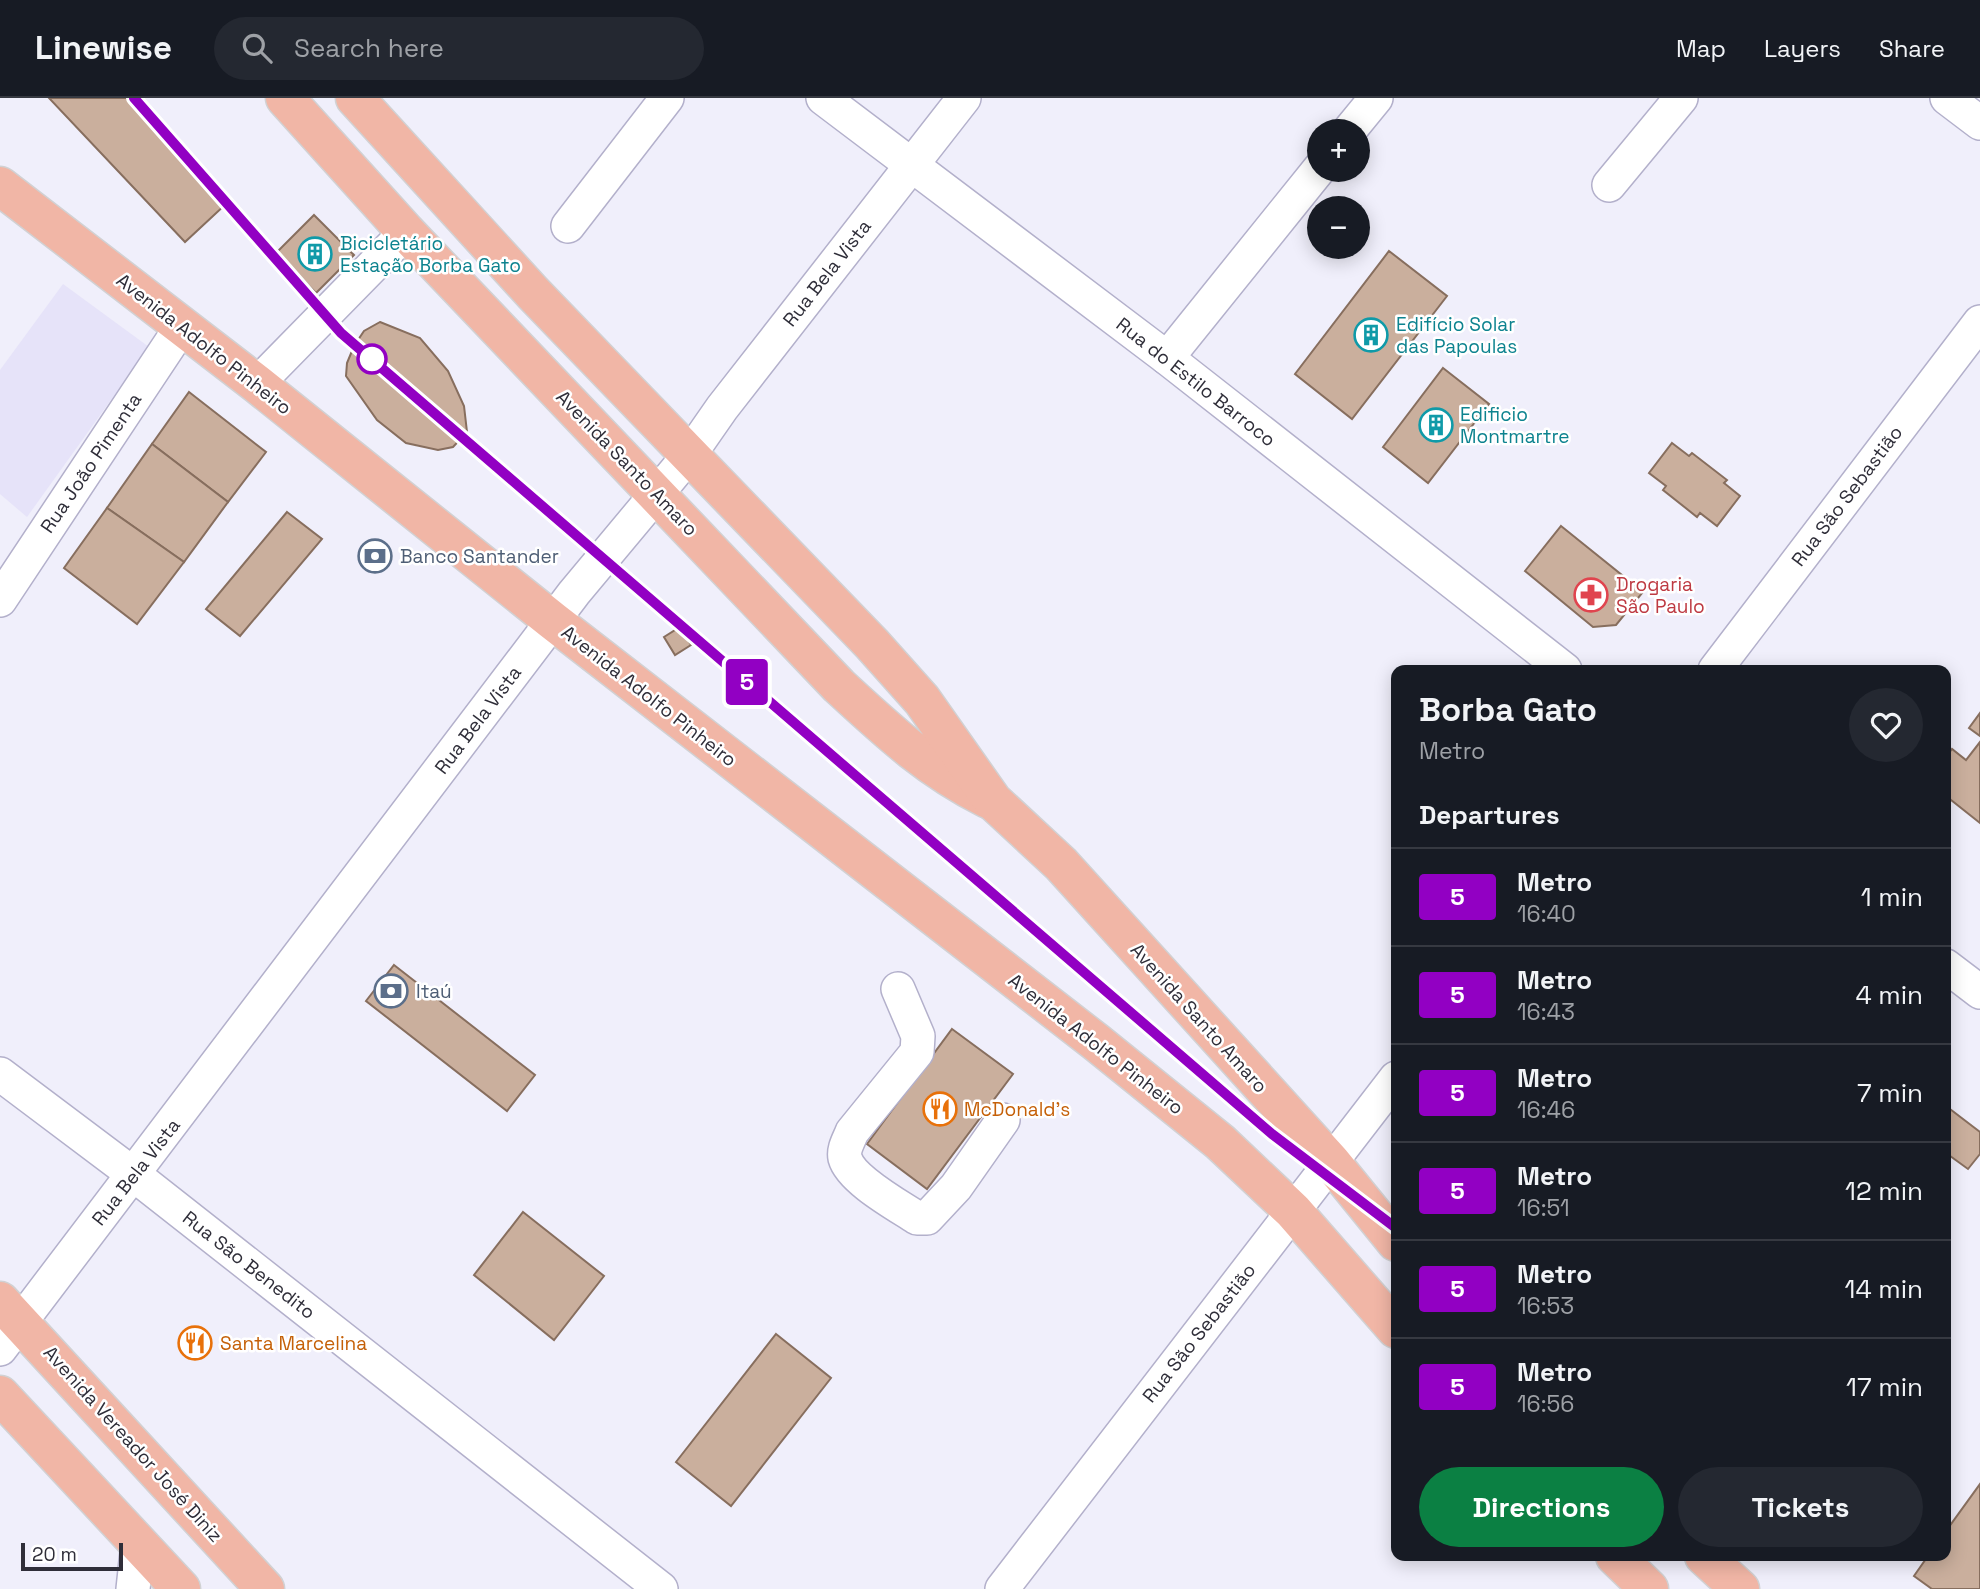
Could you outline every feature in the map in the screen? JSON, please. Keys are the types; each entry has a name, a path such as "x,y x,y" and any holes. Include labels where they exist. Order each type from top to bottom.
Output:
{"main road":[{"name":"Avenida Santo Amaro","path":"285,98 406,232 839,686 896,738 945,777 993,801"},
{"name":"Avenida Santo Amaro","path":"355,98 533,293 690,454 922,700 993,801 1061,864 1331,1162 1391,1236"},
{"name":"Avenida Adolfo Pinheiro","path":"0,186 257,384 553,621 1096,1042 1220,1142 1293,1211"},
{"path":"1293,1211 1391,1323"},
{"name":"Avenida Vereador José Diniz","path":"7,1324 265,1589"},
{"path":"0,1395 181,1589"},
{"path":"1620,1561 1649,1589"},
{"path":"1709,1561 1740,1589"}],"street":[{"path":"568,226 667,98"},
{"name":"Rua do Estilo Barroco","path":"823,98 1167,358 1559,665"},
{"name":"Rua Bela Vista","path":"7,1324 133,1174 553,621 690,454 722,408 964,98"},
{"path":"1359,119 1376,98"},
{"path":"1609,185 1681,98"},
{"path":"1947,98 1980,123"},
{"path":"1167,358 1309,182"},
{"path":"257,384 406,232"},
{"name":"Rua São Sebastião","path":"1719,665 1980,322"},
{"name":"Rua João Pimenta","path":"0,600 182,326"},
{"path":"1951,970 1980,992"},
{"path":"898,989 918,1036 917,1052 852,1132 845,1147 845,1158 849,1166 860,1179 917,1218 927,1218 956,1187 1003,1120"},
{"name":"Rua São Benedito","path":"0,1074 133,1174 661,1589"},
{"name":"Rua São Sebastião","path":"1002,1589 1391,1084"},
{"path":"133,1589 138,1543"}],"shaded area":[{"path":"63,284 149,347 27,517 0,494 0,370"}],"building":[{"path":"49,98 128,98 227,203 185,242"},
{"name":"Bicicletário Estação Borba Gato","path":"314,215 354,255 316,293 276,253"},
{"name":"Edifício Solar das Papoulas","path":"1389,251 1447,296 1352,419 1295,374"},
{"path":"1369,321 1385,333 1372,349 1357,337"},
{"path":"380,322 420,338 448,371 464,406 467,432 453,447 438,450 406,443 377,420 346,376 347,363 354,346 364,331"},
{"name":"Edificio Montmartre","path":"1443,368 1489,404 1428,483 1383,447"},
{"path":"189,392 266,452 228,502 152,444"},
{"path":"1672,443 1689,456 1692,453 1727,480 1724,483 1740,496 1717,526 1700,513 1697,517 1663,490 1666,486 1649,473"},
{"path":"152,444 228,502 184,562 107,508"},
{"path":"107,508 184,562 137,624 64,568"},
{"path":"287,512 322,539 240,636 206,609"},
{"path":"1561,526 1643,592 1616,625 1593,627 1525,571"},
{"path":"680,627 691,645 675,655 664,637"},
{"path":"1980,713 1980,736 1969,728"},
{"path":"1980,742 1980,823 1951,800 1951,750 1966,760"},
{"path":"394,965 535,1075 507,1111 366,1001"},
{"name":"McDonald's","path":"952,1029 1013,1074 927,1189 867,1144"},
{"path":"1951,1110 1980,1132 1980,1154 1968,1169 1951,1157"},
{"path":"523,1212 604,1276 554,1340 474,1275"},
{"path":"776,1334 831,1378 731,1506 676,1462"},
{"path":"1980,1484 1980,1589 1932,1589 1914,1576 1924,1561 1951,1561 1951,1524"}],"metro line":[{"name":"5","path":"134,98 341,333 1272,1134 1391,1224"}],"place":[{"name":"Bicicletário Estação Borba Gato","path":"315,254"},
{"name":"Edifício Solar das Papoulas","path":"1371,335"},
{"name":"Edificio Montmartre","path":"1436,425"},
{"name":"Banco Santander","path":"375,556"},
{"name":"Drogaria São Paulo","path":"1591,595"},
{"name":"Itaú","path":"391,991"},
{"name":"McDonald's","path":"940,1109"},
{"name":"Santa Marcelina","path":"195,1343"}]}
